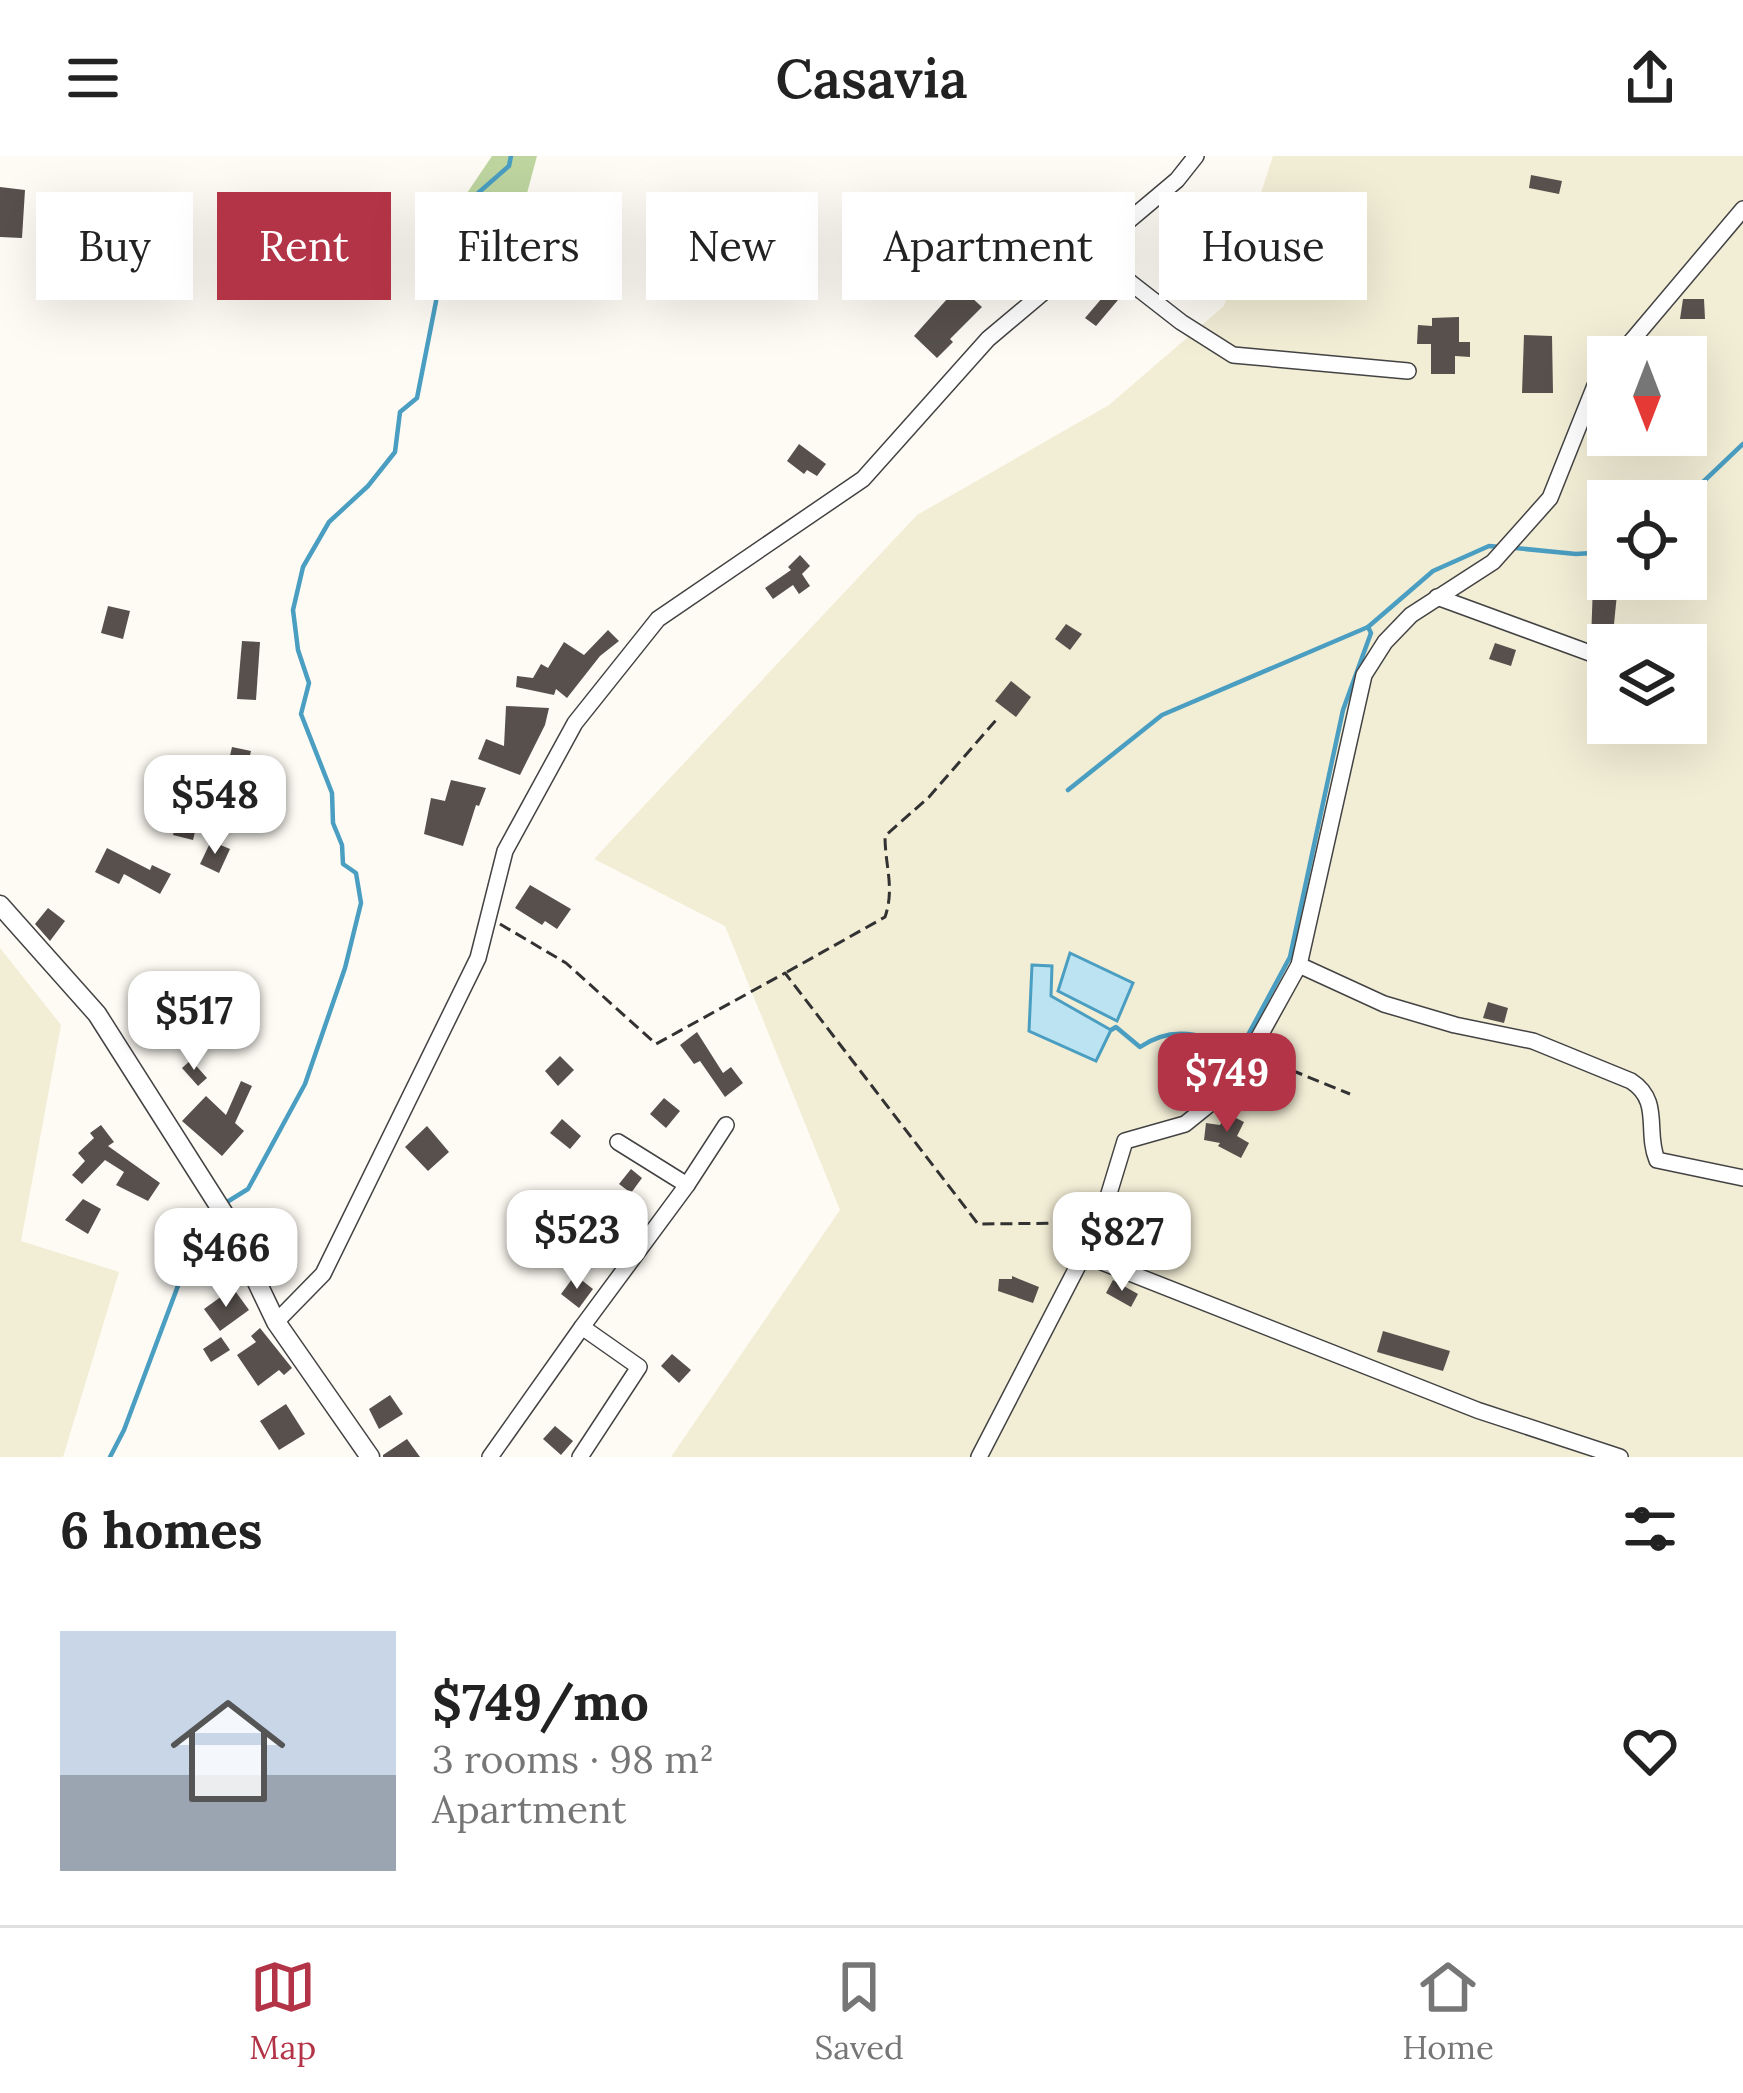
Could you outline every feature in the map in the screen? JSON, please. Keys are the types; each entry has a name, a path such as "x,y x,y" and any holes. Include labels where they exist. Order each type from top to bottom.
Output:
{"street":[{"path":"1135,214 1177,180 1196,156"},
{"path":"1636,336 1743,209"},
{"path":"1135,286 1233,355 1408,371"},
{"path":"275,1322 322,1274 478,958 505,851 575,723 658,619 863,479 988,339 1033,300"},
{"path":"980,1457 1100,1223 1125,1141 1185,1124 1216,1099 1248,1058 1299,964 1364,675 1385,642 1411,615 1506,551 1550,497 1587,405"},
{"path":"1438,597 1587,652"},
{"path":"0,905 97,1014 221,1209 275,1322 370,1457"},
{"path":"1299,964 1384,1004 1533,1041 1631,1081 1651,1101 1652,1148 1658,1160 1743,1178"},
{"path":"490,1457 687,1185 725,1125"},
{"path":"618,1142 687,1185"},
{"path":"1084,1255 1478,1410 1620,1457"},
{"path":"580,1457 639,1367 582,1328"}],"path":[{"path":"488,917 566,962 656,1044 885,917 891,900 885,836 929,797 997,719"},
{"path":"785,973 978,1224 1100,1223"},
{"path":"1248,1058 1268,1078 1296,1072 1350,1094"}],"shaded area":[{"path":"1273,156 1743,156 1743,1457 671,1457 840,1210 725,926 594,859 917,515 1109,405 1226,300 1367,300 1367,192 1261,192"},
{"path":"0,948 61,1025 21,1241 119,1272 63,1457 0,1457"}],"green space":[{"path":"492,156 537,156 527,192 468,192"}],"water":[{"path":"1070,953 1133,983 1117,1021 1058,991"},
{"path":"1032,965 1052,966 1051,996 1111,1030 1096,1061 1029,1031"}],"building":[{"path":"1531,175 1562,181 1559,194 1529,188"},
{"path":"0,187 25,190 22,238 0,237"},
{"path":"1683,299 1704,299 1705,319 1680,319"},
{"path":"946,300 974,300 982,307 937,358 914,336"},
{"path":"1100,300 1118,300 1096,326 1085,318"},
{"path":"1459,317 1459,342 1470,342 1470,357 1455,356 1455,374 1431,374 1431,344 1417,344 1418,325 1432,326 1432,318"},
{"path":"1524,335 1552,336 1553,393 1522,393"},
{"path":"799,444 826,464 817,476 807,470 804,474 787,461"},
{"path":"800,555 810,566 802,574 810,586 799,594 793,585 773,599 765,588 791,570 788,567"},
{"path":"1592,600 1616,600 1614,624 1592,624"},
{"path":"108,606 130,611 123,639 101,633"},
{"path":"1066,624 1082,634 1070,650 1055,639"},
{"path":"608,630 619,641 600,656 567,698 556,689 554,695 516,687 517,676 533,678 541,664 548,668 564,642 584,655"},
{"path":"242,641 260,642 256,700 237,699"},
{"path":"1495,643 1516,650 1511,666 1489,659"},
{"path":"1011,681 1031,697 1016,717 995,701"},
{"path":"506,706 549,708 520,775 478,759 486,739 504,746"},
{"path":"232,747 251,751 245,777 226,773"},
{"path":"451,780 486,788 463,846 424,834 431,798 445,801"},
{"path":"177,820 197,824 193,840 173,835"},
{"path":"211,841 230,849 219,873 200,864"},
{"path":"107,848 150,870 152,865 171,874 160,894 124,874 119,884 95,872"},
{"path":"530,885 571,909 557,929 515,908"},
{"path":"48,908 65,921 50,941 35,924"},
{"path":"1488,1002 1508,1008 1504,1023 1483,1018"},
{"path":"697,1032 723,1073 731,1067 743,1083 725,1097 700,1061 694,1064 680,1045"},
{"path":"560,1056 574,1070 558,1086 545,1071"},
{"path":"191,1060 207,1078 198,1086 182,1068"},
{"path":"241,1081 252,1086 235,1123 244,1131 222,1156 182,1121 206,1096 226,1115"},
{"path":"664,1098 680,1111 666,1128 650,1114"},
{"path":"1226,1113 1244,1122 1237,1136 1249,1143 1241,1158 1218,1146 1220,1143 1204,1140 1206,1123 1220,1125"},
{"path":"562,1119 581,1136 570,1149 550,1133"},
{"path":"101,1125 114,1142 108,1146 160,1183 148,1201 116,1185 124,1172 105,1160 82,1184 72,1175 85,1161 78,1153"},
{"path":"427,1126 449,1152 428,1171 405,1147"},
{"path":"631,1169 642,1178 631,1193 619,1184"},
{"path":"83,1199 101,1209 88,1234 65,1220"},
{"path":"1124,1201 1159,1215 1151,1235 1125,1229 1125,1217 1118,1217"},
{"path":"575,1275 593,1289 579,1308 561,1294"},
{"path":"1012,1276 1039,1287 1033,1303 998,1291 999,1279"},
{"path":"1113,1280 1138,1294 1131,1307 1106,1293"},
{"path":"233,1288 249,1310 220,1331 204,1309"},
{"path":"260,1328 292,1368 284,1375 279,1370 258,1386 237,1355 256,1342 251,1336"},
{"path":"1383,1331 1450,1351 1443,1371 1377,1352"},
{"path":"221,1337 230,1350 211,1362 203,1349"},
{"path":"672,1354 691,1370 679,1383 661,1366"},
{"path":"390,1395 403,1414 379,1429 369,1409"},
{"path":"286,1404 305,1434 279,1450 260,1421"},
{"path":"555,1426 573,1441 561,1455 543,1439"},
{"path":"407,1439 420,1457 383,1457 383,1455"}],"waterway":[{"path":"227,1202 248,1189 305,1084 345,968 361,903 356,873 343,864 333,823 332,793 301,714 309,683 298,650 293,610 303,567 329,522 368,486 395,452 400,412 417,398 453,215 509,166 511,156"},
{"path":"1705,480 1743,444"},
{"path":"1068,790 1162,715 1368,627 1433,571 1489,546 1501,547"},
{"path":"1515,548 1587,553"},
{"path":"1111,1030 1116,1027 1140,1047 1178,1034 1240,1050 1290,957 1343,710 1371,633 1368,627"},
{"path":"110,1457 188,1259 217,1217"}]}
